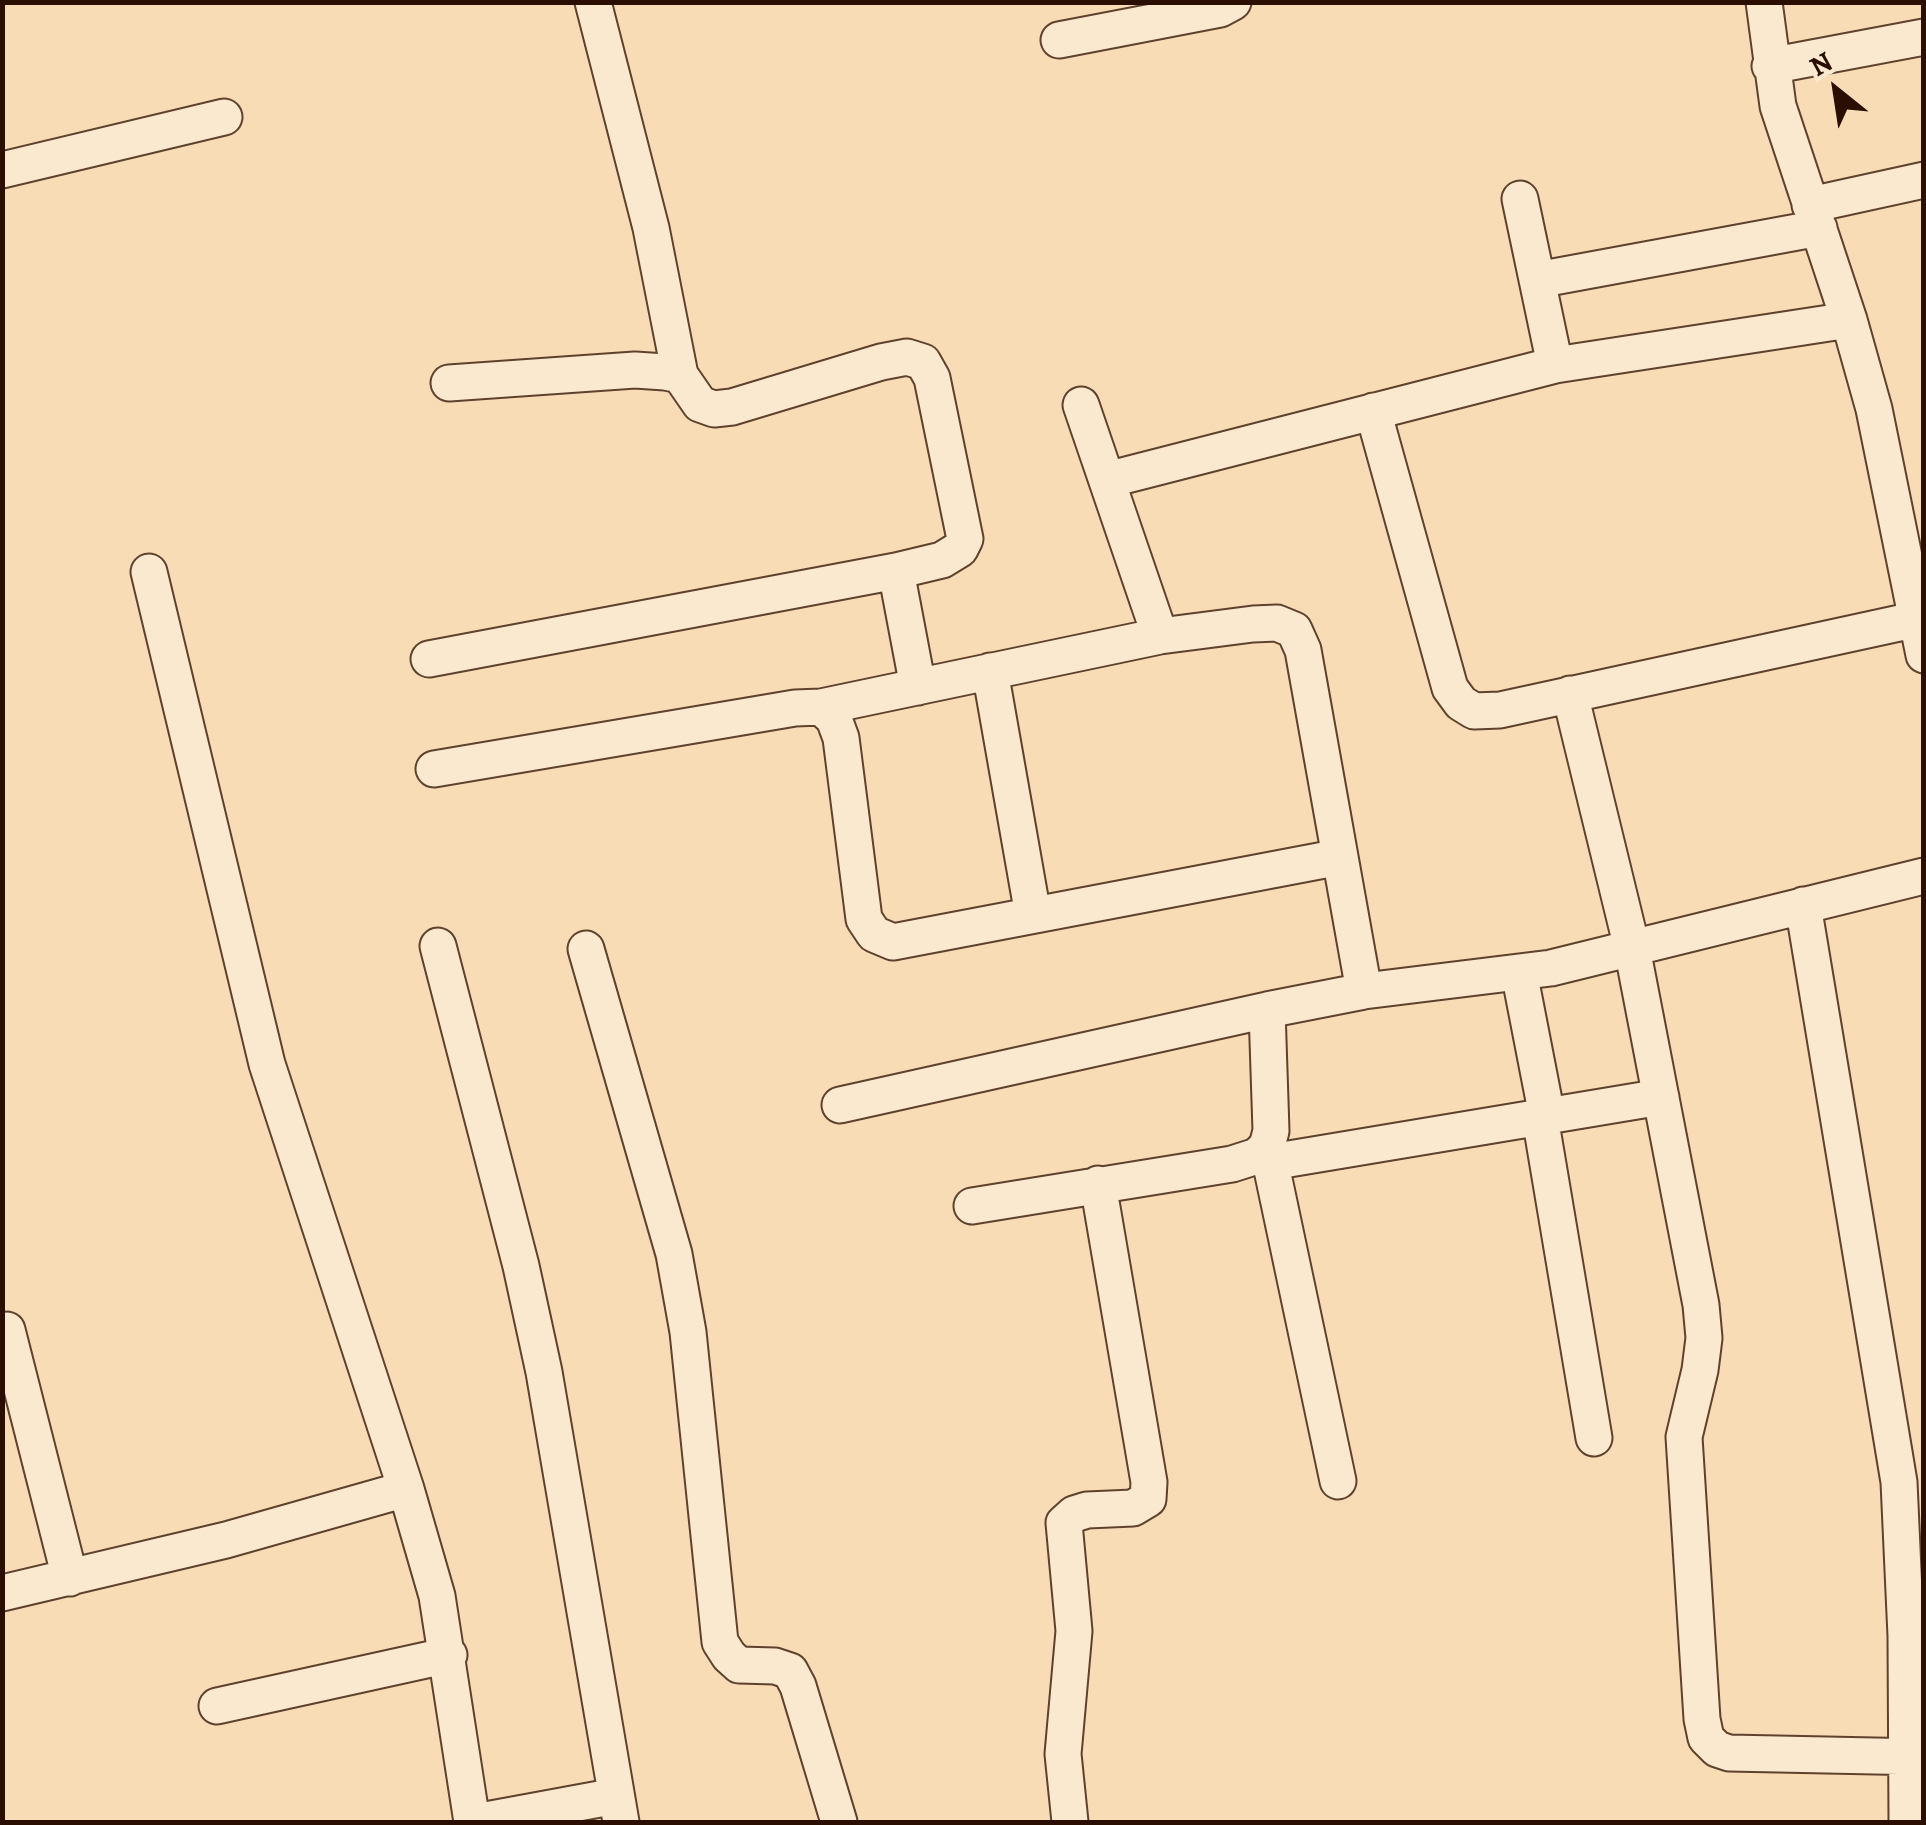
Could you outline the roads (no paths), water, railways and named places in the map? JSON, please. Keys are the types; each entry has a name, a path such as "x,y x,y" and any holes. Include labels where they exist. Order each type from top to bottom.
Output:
{"street":[{"path":"429,659 942,560 960,550 966,539 932,378 923,362 907,357 881,362 732,407 714,409 700,404 680,375 650,228 593,2"},
{"path":"1060,40 1220,9 1233,2"},
{"path":"1764,2 1770,66 1795,166 1815,217 1874,409 1924,655"},
{"path":"1770,66 1924,37"},
{"path":"2,170 224,117"},
{"path":"1537,280 1815,217 1924,180"},
{"path":"1520,199 1556,365"},
{"path":"1107,480 1556,365 1848,320"},
{"path":"449,383 635,370 680,375"},
{"path":"1080,405 1160,636"},
{"path":"1373,412 1450,688 1474,710 1500,710 1918,619"},
{"path":"896,570 918,687"},
{"path":"149,572 267,1064 406,1489 437,1596 474,1822 619,1809 544,1372 438,946"},
{"path":"434,770 796,708 821,707 1160,636 1277,623 1294,630 1304,650 1364,991"},
{"path":"990,671 1033,916"},
{"path":"1570,694 1632,948 1702,1305 1704,1338 1700,1370 1684,1437 1706,1738 1716,1749 1729,1753 1915,1757"},
{"path":"821,707 834,719 841,738 864,919 874,934 893,942 1340,857"},
{"path":"840,1105 1364,991 1551,968 1924,876"},
{"path":"1803,906 1898,1482 1915,1637 1915,1757 1907,1822"},
{"path":"586,950 674,1254 688,1332 720,1642 739,1665 775,1666 790,1672 798,1686 838,1822"},
{"path":"1519,972 1594,1438"},
{"path":"1266,1010 1269,1154 1338,1481"},
{"path":"972,1206 1232,1164 1256,1156 1660,1097"},
{"path":"1070,1822 1064,1754 1074,1631 1064,1523 1087,1510 1134,1508 1148,1499 1150,1482 1098,1184"},
{"path":"8,1330 70,1578"},
{"path":"2,1593 226,1540 406,1489"},
{"path":"217,1706 449,1655"}]}
